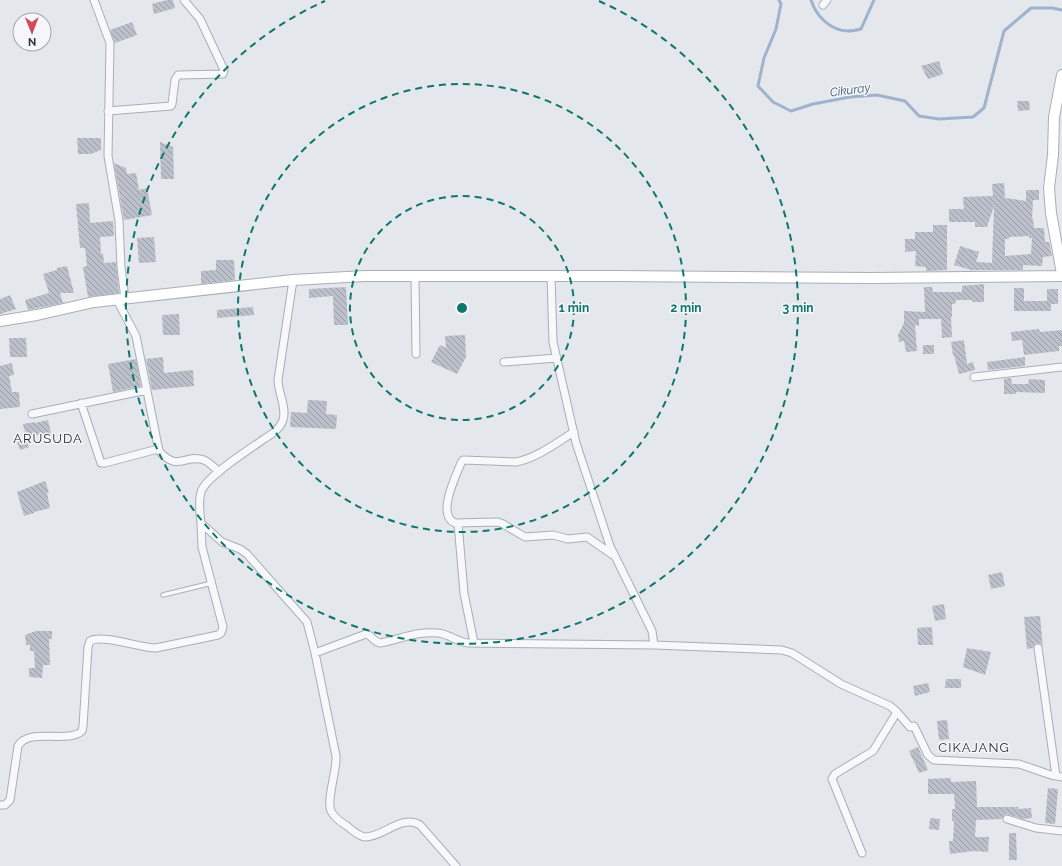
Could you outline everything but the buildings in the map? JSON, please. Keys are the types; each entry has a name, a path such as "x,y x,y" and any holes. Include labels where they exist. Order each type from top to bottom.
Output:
{"street":[{"path":"94,0 110,42 108,111 109,162 119,222 121,300 136,336 158,449 160,453 172,461 203,459 219,472"},
{"path":"108,111 171,106 175,80 178,75 223,74 224,70 200,19 184,0"},
{"path":"0,320 37,315 94,302 293,280 365,276 870,278 1062,275 1051,213 1049,188 1053,155 1054,117 1062,75"},
{"path":"415,276 416,354"},
{"path":"551,276 552,330 574,432 614,555 652,630 654,645"},
{"path":"0,806 5,805 10,800 18,746 20,742 28,738 75,734 82,730 88,647 90,641 102,639 147,648 156,648 218,635 222,632 223,627 202,547 201,491 204,485 219,472 276,431 283,420 283,409 278,380 293,280"},
{"path":"504,362 557,358"},
{"path":"974,376 1062,367"},
{"path":"32,414 147,390"},
{"path":"81,403 101,463 105,464 158,449"},
{"path":"574,432 534,456 516,462 463,460 448,497 448,518 452,522 458,523 498,522 523,537 528,538 553,535 568,539 587,537 614,555"},
{"path":"201,523 219,540 240,549 247,554 307,622 315,652 336,756 336,767 330,803 331,812 348,827 362,836 371,836 404,822 415,822 420,825 456,866"},
{"path":"458,523 464,592 474,643"},
{"path":"315,652 366,634 378,643 420,633 439,634 463,642 474,643 654,645 776,649 787,651 841,684 886,704 897,712 910,727 914,726 928,755 934,760 1019,764 1059,776 1038,648"},
{"path":"862,853 832,779 836,774 873,751 897,712"},
{"path":"1007,819 1036,828 1062,830"}],"lane":[{"path":"163,596 212,583"}],"waterway":[{"name":"Cikuray","path":"779,0 781,4 776,29 764,58 758,86 773,102 791,111 813,104 850,97 877,95 905,101 919,116 939,119 973,117 984,108 1004,31 1031,8 1052,8 1062,10"},
{"path":"811,0 816,12 825,22 836,28 848,31 861,29 874,0"}],"district":[{"name":"ARUSUDA","path":"48,438"},
{"name":"CIKAJANG","path":"974,747"}]}
